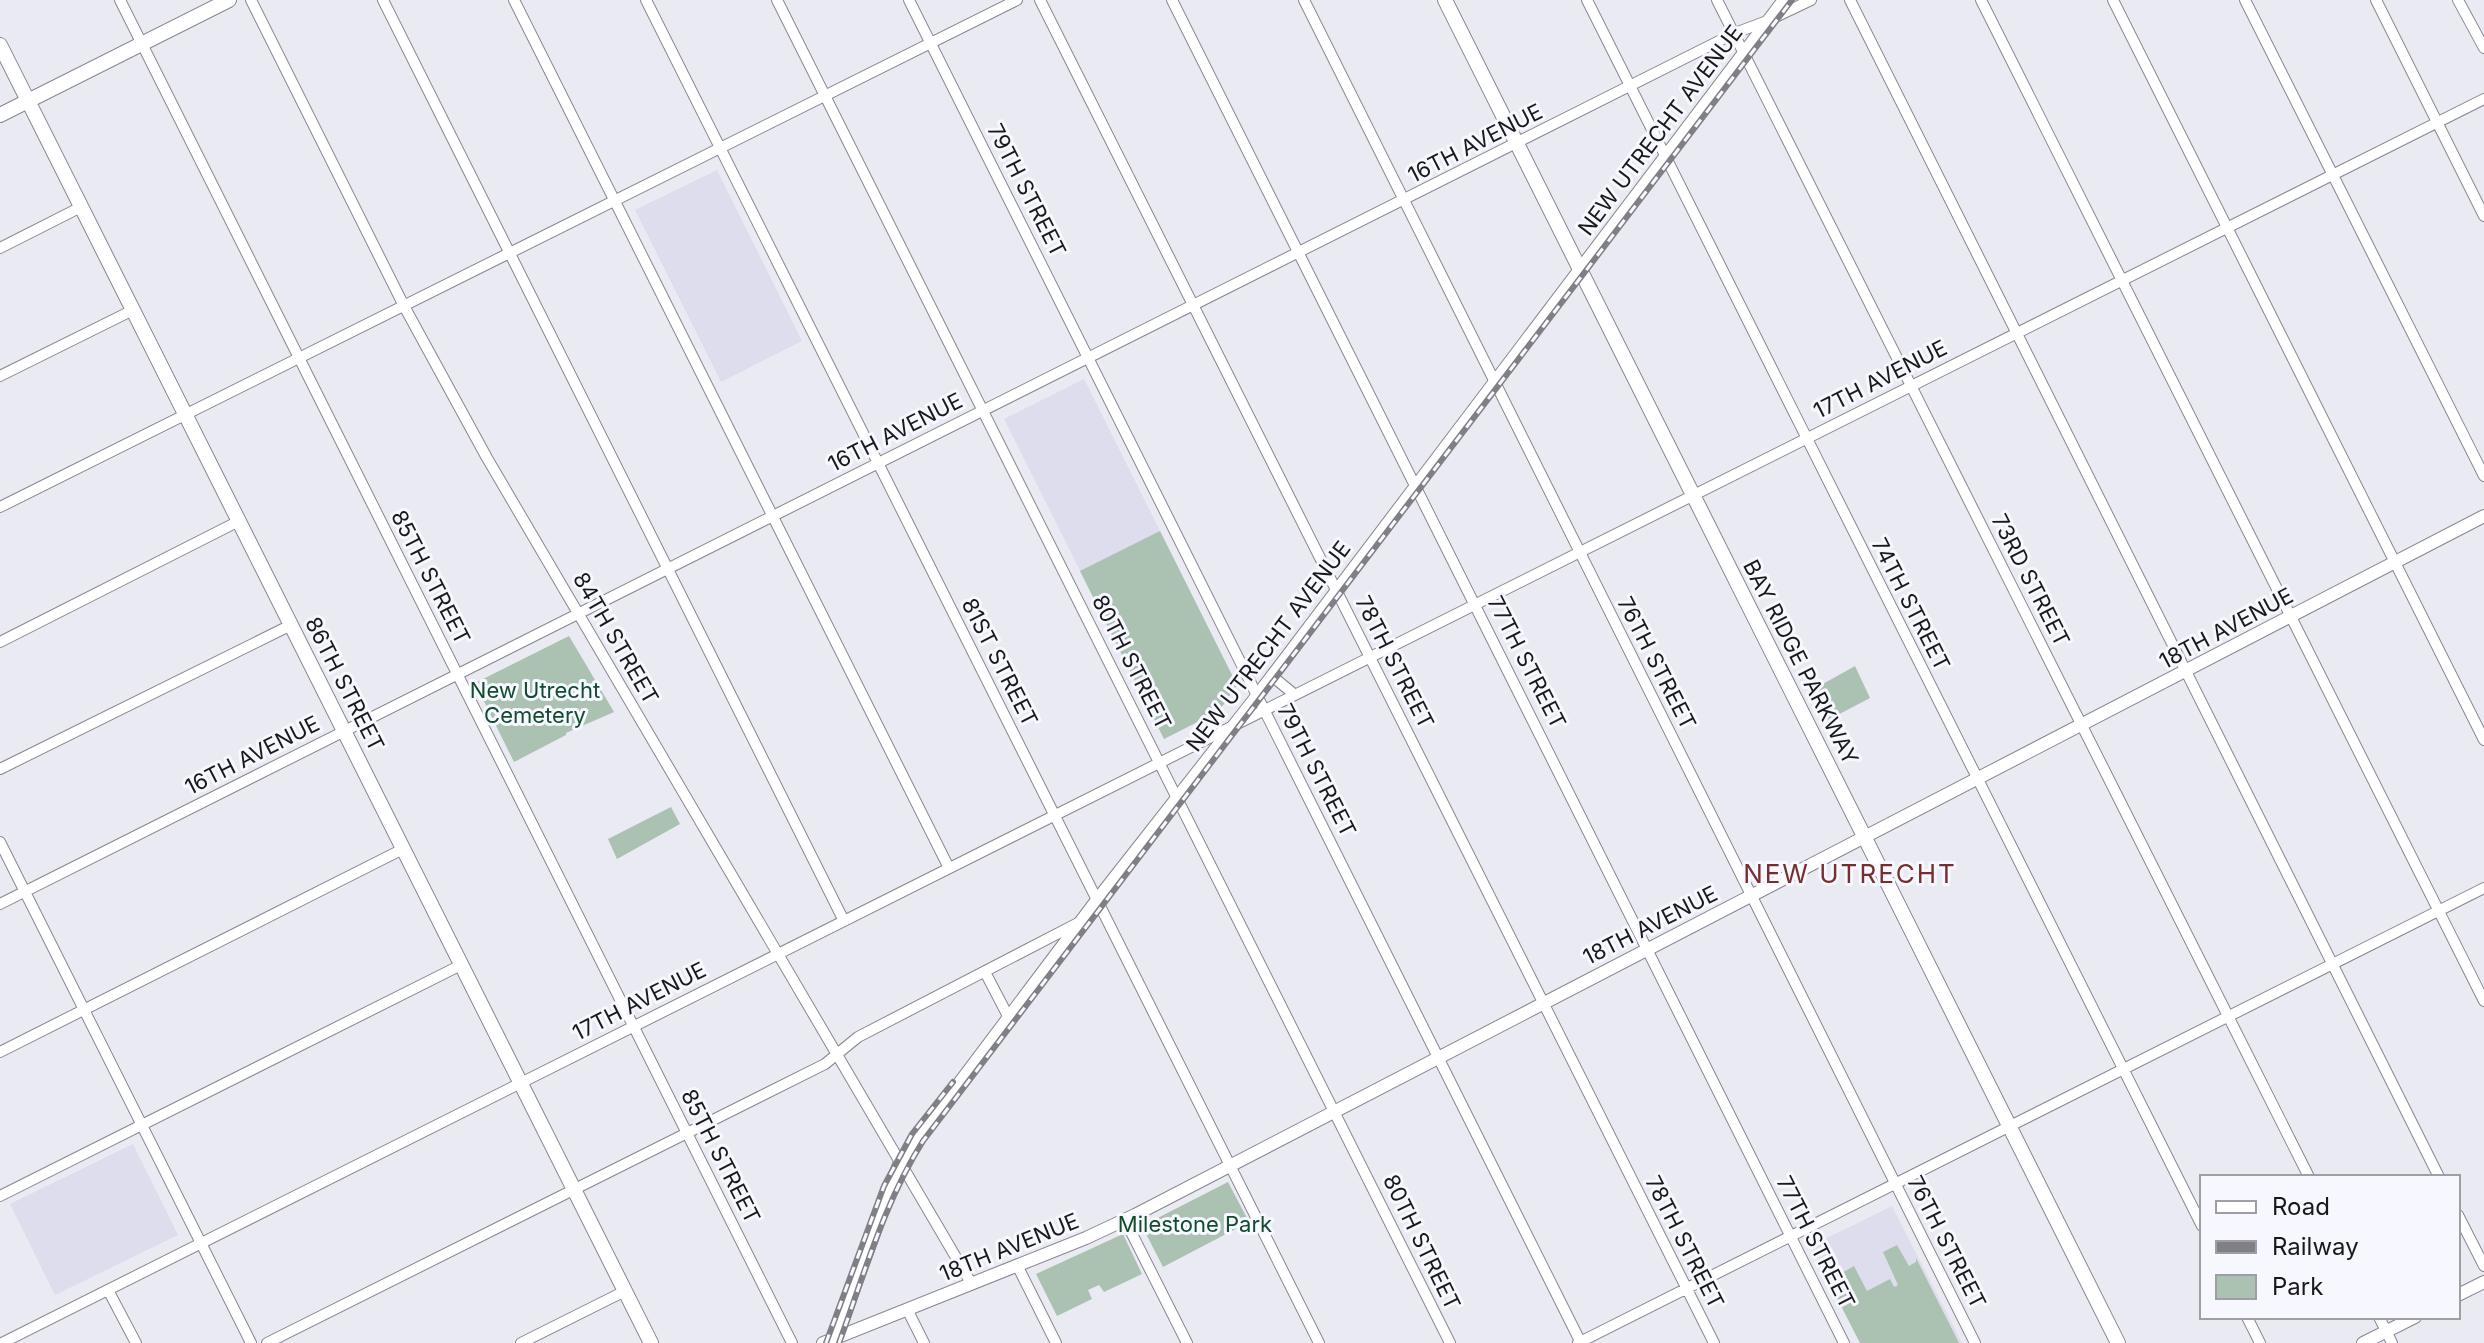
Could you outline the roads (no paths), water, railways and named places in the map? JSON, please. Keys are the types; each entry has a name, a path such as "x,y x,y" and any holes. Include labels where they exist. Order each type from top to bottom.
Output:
{"main road":[{"path":"0,115 229,0"},
{"name":"BAY RIDGE PARKWAY","path":"1445,0 2118,1343"},
{"name":"86TH STREET","path":"0,45 651,1343"}],"street":[{"name":"85TH STREET","path":"120,0 792,1343"},
{"name":"84TH STREET","path":"251,0 404,306 487,458 971,1283"},
{"path":"383,0 844,921"},
{"path":"514,0 949,868"},
{"name":"81ST STREET","path":"646,0 1319,1343"},
{"name":"80TH STREET","path":"777,0 1450,1343"},
{"name":"79TH STREET","path":"909,0 1580,1342"},
{"path":"0,507 1017,0"},
{"name":"78TH STREET","path":"1040,0 1714,1343"},
{"name":"77TH STREET","path":"1172,0 1844,1343"},
{"name":"76TH STREET","path":"1304,0 1975,1343"},
{"name":"74TH STREET","path":"1587,0 2200,1222"},
{"name":"73RD STREET","path":"1717,0 2308,1175"},
{"name":"NEW UTRECHT AVENUE","path":"835,1340 900,1162 1784,0"},
{"name":"16TH AVENUE","path":"0,904 1735,33 1811,0"},
{"path":"1850,0 2438,1175"},
{"path":"1981,0 2484,1001"},
{"path":"2113,0 2484,740"},
{"path":"2245,0 2484,476"},
{"path":"2376,0 2484,216"},
{"path":"2458,0 2484,48"},
{"name":"17TH AVENUE","path":"2,1343 2484,99"},
{"path":"0,248 81,207"},
{"path":"0,376 133,310"},
{"name":"18TH AVENUE","path":"823,1343 1125,1220 2484,516"},
{"path":"0,642 239,521"},
{"path":"0,769 291,625"},
{"path":"1272,676 1295,695"},
{"path":"0,842 251,1343"},
{"path":"0,1052 403,849"},
{"path":"1580,1342 2484,888"},
{"path":"267,1343 825,1064 858,1037 1080,922"},
{"path":"0,1196 461,965"},
{"path":"985,972 1009,1018"},
{"path":"2460,1219 2484,1266"},
{"path":"1125,1220 1187,1343"},
{"path":"1017,1265 1056,1343"},
{"path":"2460,1294 2484,1282"},
{"path":"108,1290 136,1343"},
{"path":"521,1343 625,1291"},
{"path":"907,1309 924,1343"},
{"path":"2248,1319 2260,1343"},
{"path":"2380,1319 2389,1337"},
{"path":"2363,1343 2389,1337 2412,1319"}],"railway":[{"path":"839,1343 886,1214 923,1141 1792,0"},
{"path":"826,1343 884,1186 912,1134 953,1082"}],"district":[{"name":"NEW UTRECHT","path":"1850,873"}],"park label":[{"name":"New Utrecht Cemetery","path":"535,702"},
{"name":"Milestone Park","path":"1195,1224"}]}
